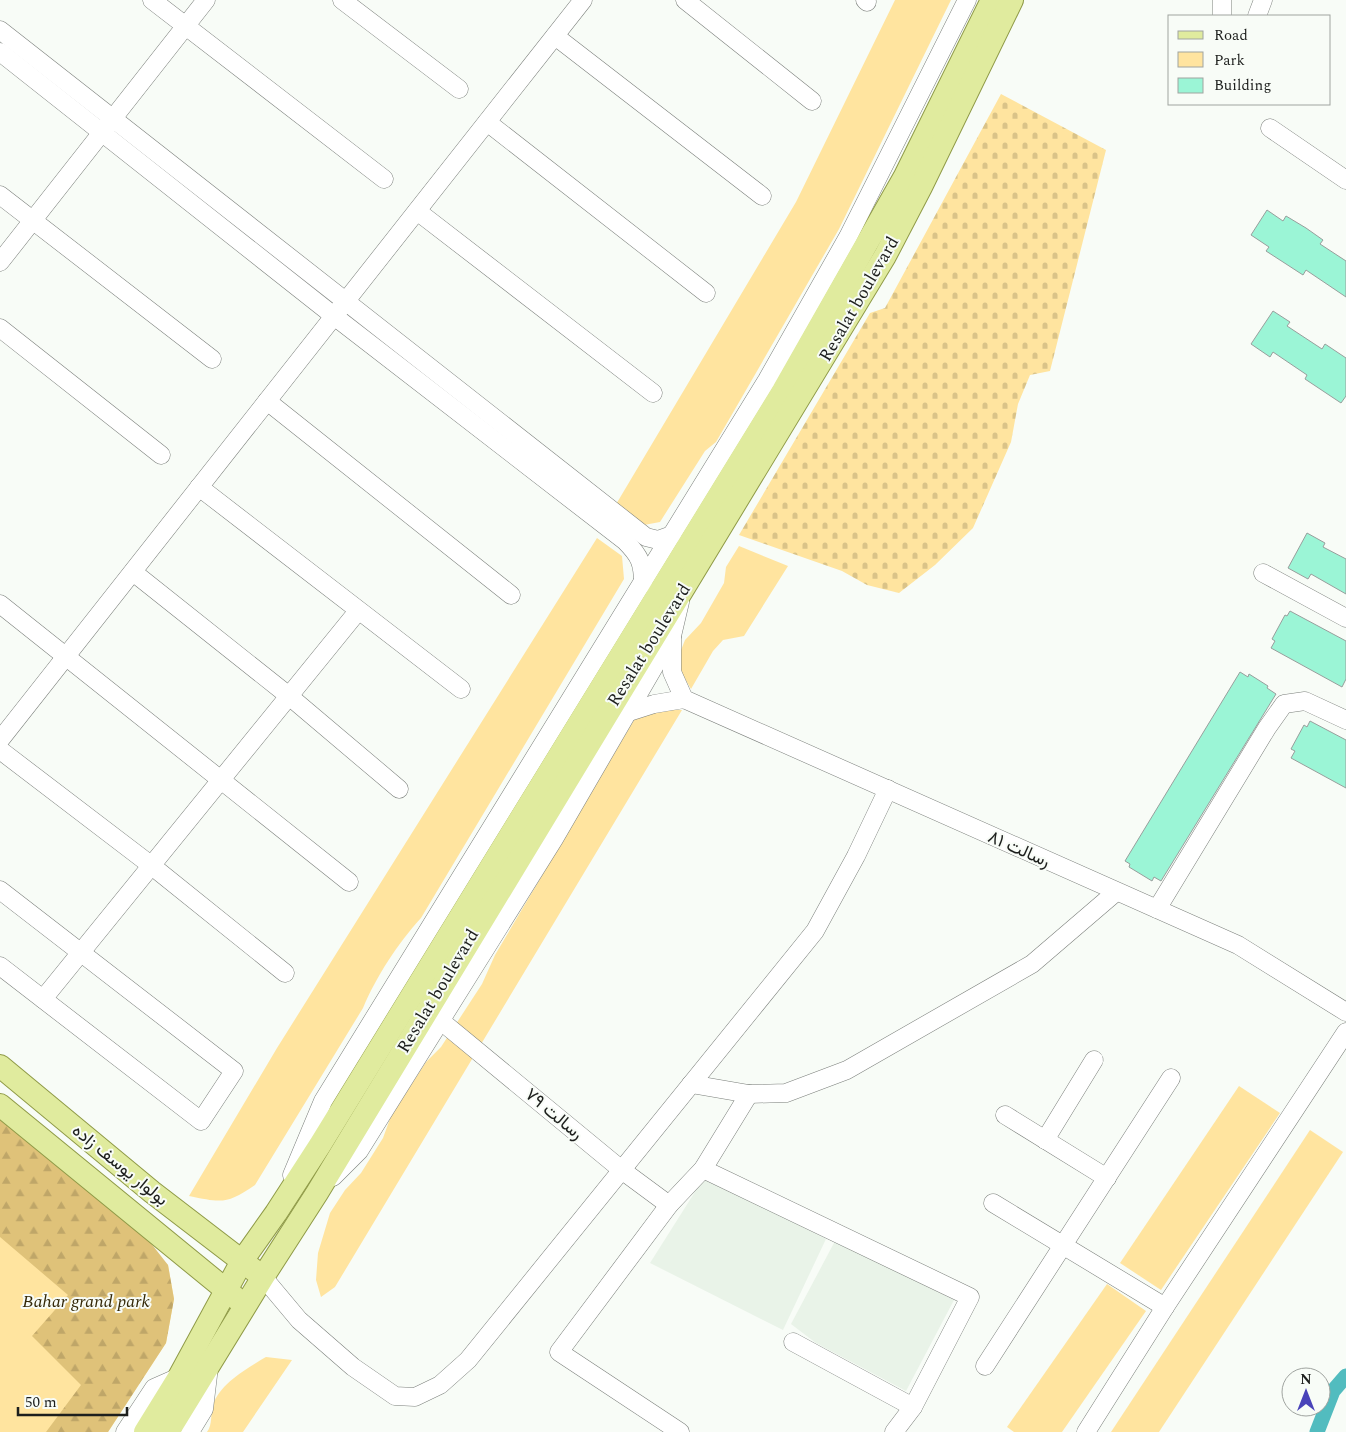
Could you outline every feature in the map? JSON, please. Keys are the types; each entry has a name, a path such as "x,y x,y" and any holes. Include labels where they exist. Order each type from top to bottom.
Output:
{"main road":[{"name":"Resalat boulevard","path":"226,1289 242,1261 276,1214 783,391 904,178 992,0"},
{"name":"Resalat boulevard","path":"246,1305 317,1193 885,256 921,187 1012,0"},
{"name":"بولوار یوسف زاده","path":"0,1066 152,1192 263,1277"},
{"name":"بولوار یوسف زاده","path":"0,1105 246,1305"},
{"path":"145,1432 179,1378 226,1289"},
{"path":"168,1432 246,1305"}],"street":[{"path":"152,0 384,179"},
{"path":"0,262 206,0"},
{"path":"342,0 458,89"},
{"path":"0,740 583,0"},
{"path":"685,0 812,101"},
{"path":"276,1214 323,1101 767,380 848,237 967,0"},
{"path":"1257,15 1263,0"},
{"path":"0,30 107,126 334,316 630,534 658,540 672,535"},
{"path":"555,36 762,196"},
{"path":"0,52 107,126 346,301 630,534 635,551 643,566 643,584"},
{"path":"487,122 706,293"},
{"path":"1270,128 1346,180"},
{"path":"0,195 212,359"},
{"path":"417,210 654,393"},
{"path":"0,328 161,455"},
{"path":"267,401 511,595"},
{"path":"199,487 461,689"},
{"path":"133,572 289,696 399,789"},
{"path":"1263,574 1346,618"},
{"path":"629,712 654,704 684,699 672,672 672,636 683,589"},
{"path":"0,604 349,882"},
{"path":"43,998 82,953 358,611"},
{"path":"317,1193 359,1151 554,839 672,636"},
{"name":"رسالت ۸۱","path":"684,699 1238,945 1346,1012"},
{"path":"1157,908 1267,728 1284,704 1305,701 1345,719"},
{"path":"0,750 152,866 285,973"},
{"path":"263,1277 299,1320 353,1366 395,1396 415,1397 440,1385 468,1360 623,1171 815,931 856,856 888,789"},
{"path":"0,890 234,1071 201,1120 0,966"},
{"path":"691,1084 749,1094 786,1093 847,1070 1032,964 1116,892"},
{"name":"رسالت ۷۹","path":"441,1021 623,1171 669,1206"},
{"path":"1086,1432 1165,1307 1346,1032"},
{"path":"1045,1140 1094,1060"},
{"path":"985,1366 1171,1078"},
{"path":"680,1432 559,1352 669,1206 703,1169 749,1094"},
{"path":"1005,1116 1107,1178"},
{"path":"703,1169 970,1297 913,1407 894,1432"},
{"path":"993,1202 1165,1307"},
{"path":"793,1342 913,1407"},
{"path":"190,1432 204,1409 210,1362"},
{"path":"125,1432 154,1388 179,1378"}],"shaded area":[{"path":"705,1176 826,1239 783,1330 650,1263"},
{"path":"835,1241 954,1300 906,1391 816,1343 791,1324"}],"green space":[{"path":"895,0 951,0 839,229 716,442 705,451 660,522 644,525 615,506 796,202"},
{"path":"1001,94 1106,150 1050,371 1030,375 1018,404 1011,442 973,528 935,565 899,593 867,585 842,571 739,535 870,313 885,308"},
{"path":"597,538 622,556 624,579 421,918 388,961 374,984 363,1008 255,1185 231,1199 217,1201 189,1196 277,1048"},
{"path":"739,546 788,566 744,636 723,640 713,651 691,689 681,672 681,650 685,640 701,623 724,583 726,567"},
{"path":"657,709 682,710 335,1287 321,1297 316,1280 318,1253 330,1213 345,1190 361,1173 383,1138 391,1116 426,1062 441,1047 482,984 495,955 634,720"},
{"path":"1239,1086 1280,1113 1161,1290 1120,1263"},
{"name":"Bahar grand park","path":"0,1117 168,1265 174,1299 166,1343 108,1432 0,1432"},
{"name":"Bahar grand park","path":"0,1117 143,1233 168,1265 174,1299 166,1343 108,1432 46,1432 81,1385 32,1336 68,1295 0,1237"},
{"path":"1310,1130 1343,1152 1159,1432 1111,1432"},
{"path":"1107,1284 1146,1311 1062,1432 1014,1432 1007,1427"},
{"path":"266,1357 292,1360 243,1432 207,1432 210,1426 213,1405 221,1390 235,1377"}],"building":[{"path":"1267,210 1283,221 1286,216 1306,228 1323,240 1320,244 1346,261 1346,297 1306,270 1303,275 1266,251 1269,247 1251,235"},
{"path":"1273,311 1290,322 1287,326 1322,349 1325,344 1346,358 1346,396 1341,403 1305,379 1307,375 1273,352 1270,357 1251,344"},
{"path":"1307,533 1325,543 1323,547 1346,559 1346,594 1311,574 1308,579 1288,568"},
{"path":"1290,611 1346,641 1346,679 1342,687 1271,648 1275,641 1272,639 1285,615 1287,616"},
{"path":"1240,672 1248,677 1249,674 1268,686 1267,688 1276,694 1161,881 1154,877 1152,881 1129,867 1130,864 1125,861"},
{"path":"1310,721 1346,740 1346,788 1291,758 1295,751 1291,749 1304,725 1307,727"}],"waterway":[{"path":"1317,1432 1333,1391 1346,1376"}]}
